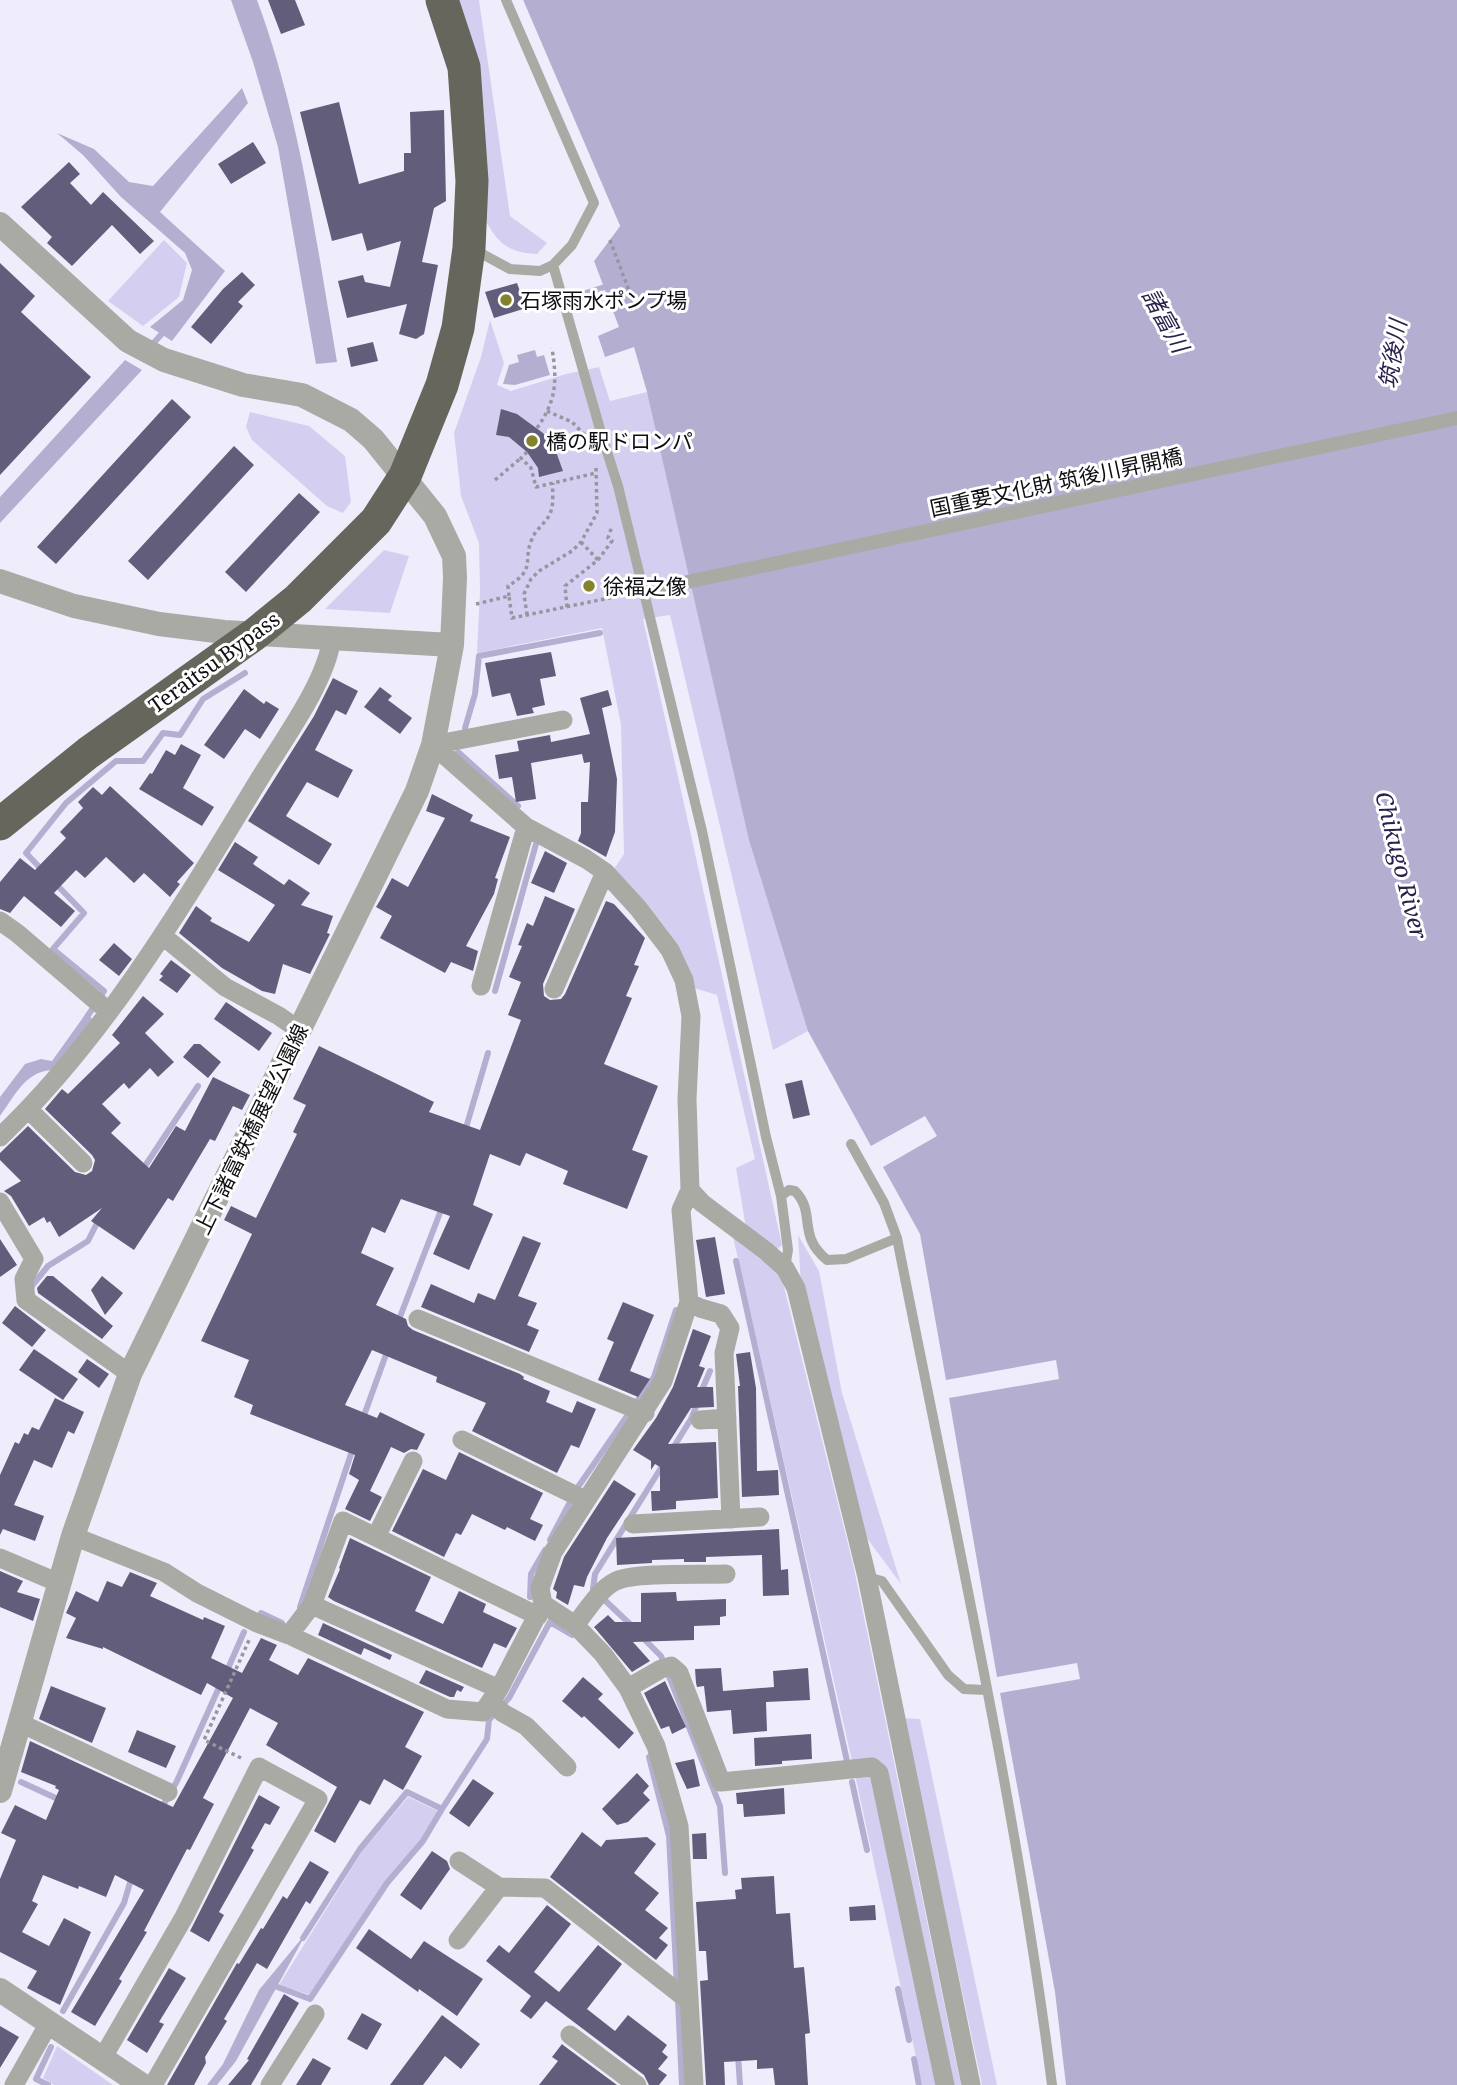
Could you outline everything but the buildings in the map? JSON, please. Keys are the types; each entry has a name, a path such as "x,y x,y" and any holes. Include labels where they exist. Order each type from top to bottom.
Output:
{"highway":[{"name":"Teraitsu Bypass","path":"0,824 88,753 255,634 298,599 376,521 405,476 439,395 458,328 469,248 472,181 464,67 442,0"}],"street":[{"name":"上下諸富鉄橋展望公園線","path":"0,224 128,341 164,360 243,385 302,395 351,420 373,439 435,516 454,556 455,578 452,645 433,745 416,791 130,1374 72,1536 20,1723 4,1761 0,1791"},
{"name":"国重要文化財 筑後川昇開橋","path":"664,587 1457,418"},
{"path":"0,581 74,606 159,624 255,634 452,645"},
{"path":"0,1137 59,1077 163,936 298,717 330,656 332,637"},
{"path":"433,745 563,720"},
{"path":"72,1536 164,1572 197,1593 257,1623 289,1635 447,1709 483,1712 497,1701 541,1610 540,1588 576,1496 637,1410 663,1381 689,1302 681,1210 690,1190 687,1099 691,1016 684,981 670,950 638,908 605,872 526,827 433,745"},
{"path":"481,986 526,827"},
{"path":"554,989 605,872"},
{"path":"0,921 108,1011"},
{"path":"163,936 225,987 299,1030"},
{"path":"29,1110 83,1163"},
{"path":"690,1190 702,1203 785,1268 796,1288 867,1577 971,2085"},
{"path":"0,1202 34,1259 24,1279 26,1300 130,1374"},
{"path":"689,1302 721,1314 730,1328 724,1353 731,1519"},
{"path":"418,1319 637,1410"},
{"path":"700,1420 727,1418"},
{"path":"463,1440 576,1496"},
{"path":"376,1537 414,1461"},
{"path":"633,1524 760,1517"},
{"path":"289,1635 312,1605 344,1521 576,1625 603,1654 628,1688 656,1746 679,1826 681,1995 694,2085"},
{"path":"0,1558 59,1583"},
{"path":"576,1625 599,1595 616,1581 632,1577 726,1574"},
{"path":"312,1605 497,1701 567,1767"},
{"path":"628,1688 666,1668 679,1673 722,1782 872,1767 879,1773 945,2085"},
{"path":"20,1723 168,1792"},
{"path":"102,2059 184,1917 259,1767 318,1799 153,2085"},
{"path":"459,1861 499,1887 545,1888 681,1995"},
{"path":"458,1940 499,1887"},
{"path":"0,1990 142,2085"},
{"path":"270,2085 315,2014"},
{"path":"14,2085 49,2023"},
{"path":"570,2035 637,2085"}],"lane":[{"path":"469,248 510,269 540,271 554,265 572,245 594,203 506,0"},
{"path":"554,265 618,486 702,831 766,1137 781,1196 788,1250 785,1268"},
{"path":"851,1144 884,1203 897,1237 986,1690 1038,1982 1052,2085"},
{"path":"781,1196 789,1190 795,1191 804,1200 809,1240 827,1260 846,1259 897,1237"},
{"path":"867,1577 883,1581 948,1675 964,1689 986,1690"}],"path":[{"path":"610,240 637,312"},
{"path":"537,428 547,411 557,380 552,348"},
{"path":"547,411 572,422 585,434 591,447"},
{"path":"495,480 527,452"},
{"path":"527,615 524,594 531,579 581,542 597,513 594,456"},
{"path":"521,458 531,468 536,486 596,473"},
{"path":"553,483 551,512 530,541 529,563 522,576 508,586 512,618 614,597"},
{"path":"568,607 565,586 598,560 612,541 608,538 615,516 612,514 612,496 618,486"},
{"path":"581,542 598,560"},
{"path":"476,604 509,596"},
{"path":"257,1623 204,1740 259,1767"}],"shaded area":[{"path":"457,0 479,0 510,216 547,243 537,254 515,250 500,242 479,208"},
{"path":"164,240 187,263 179,297 143,326 108,301"},
{"path":"490,320 504,363 497,385 511,391 599,367 610,401 647,392 797,858 871,1146 808,1031 773,1050 670,615 643,619 782,1245 775,1251 853,1564 961,2085 922,2085 852,1761 733,1237 746,1228 736,1168 755,1159 717,995 694,988 612,872 624,854 621,725 602,628 477,653 479,543 461,496 454,433 481,357"},
{"path":"250,412 309,426 345,456 351,502 343,513 327,506 252,440 246,427"},
{"path":"384,550 409,556 390,613 325,609"},
{"path":"798,1235 819,1271 842,1393 901,1584 866,1537 801,1285"},
{"path":"904,1718 920,1719 997,2085 982,2085"},
{"path":"408,1797 438,1811 423,1838 382,1886 310,1995 279,1985 363,1850"},
{"path":"57,2046 113,2085 54,2085 43,2078"}],"water":[{"path":"231,0 257,0 285,88 314,224 337,362 316,364 278,147"},
{"path":"523,0 1457,0 1457,2085 1066,2085 1055,1992 1000,1693 1080,1679 1077,1663 997,1677 949,1398 1059,1379 1056,1360 946,1380 920,1234 883,1167 937,1136 925,1116 871,1146 808,1031 749,840 647,392 634,347 605,357 598,336 619,327 594,261 620,226"},
{"path":"242,88 248,103 160,212 225,271 172,341 150,327 183,300 192,270 185,253 121,197 83,155 57,133 94,149 129,182 153,186"},
{"path":"535,350 537,357 544,355 550,375 515,385 503,384 509,365 519,362 517,355"},
{"path":"125,360 142,370 0,523 0,497"},
{"path":"87,1012 92,1019 55,1070 36,1074 29,1079 0,1116 0,1097 25,1064 41,1059 52,1061"},
{"path":"307,1932 236,2061 217,2085 207,2085 223,2064 259,1990"}],"pier":[{"path":"520,0 523,0 620,226 594,261 592,257 616,226"}],"waterway":[{"path":"586,293 611,285"},
{"path":"151,346 167,328"},
{"path":"465,728 475,694 479,656 600,633"},
{"path":"44,872 26,853 66,803 116,761 143,761 163,733 180,735 203,699 245,673"},
{"path":"458,752 518,806"},
{"path":"495,991 536,844"},
{"path":"54,882 84,913 53,949 104,991 85,1020"},
{"path":"465,1131 488,1053"},
{"path":"141,1172 198,1086"},
{"path":"398,1322 443,1205"},
{"path":"31,1287 48,1266 88,1241 99,1219"},
{"path":"736,1261 847,1761"},
{"path":"550,1540 578,1487 654,1377 676,1310"},
{"path":"362,1421 388,1349"},
{"path":"701,1392 710,1371"},
{"path":"673,1448 698,1402"},
{"path":"300,1607 353,1448"},
{"path":"632,1626 593,1589 595,1574 664,1463"},
{"path":"530,1597 531,1574 545,1550"},
{"path":"261,1613 282,1623"},
{"path":"303,1938 360,1849 407,1792 442,1809 487,1739 489,1720 509,1698 550,1622 572,1635"},
{"path":"226,1673 244,1632"},
{"path":"642,1637 661,1656 720,1806 725,1873"},
{"path":"161,1809 177,1781 221,1683"},
{"path":"649,1757 669,1836 677,1985"},
{"path":"21,1782 60,1800"},
{"path":"852,1782 867,1850"},
{"path":"272,1985 310,1999 387,1883 423,1841 442,1809"},
{"path":"63,2011 124,1903 132,1876"},
{"path":"898,1989 909,2040"},
{"path":"678,1999 682,2085"},
{"path":"48,2085 36,2079 51,2047"},
{"path":"738,2055 740,2085"},
{"path":"914,2059 919,2085"}],"place":[{"name":"石塚雨水ポンプ場","path":"506,300"},
{"name":"橋の駅ドロンパ","path":"532,441"},
{"name":"徐福之像","path":"589,586"}],"water label":[{"name":"諸富川","path":"1166,320"},
{"name":"筑後川","path":"1392,354"},
{"name":"Chikugo River","path":"1402,865"}]}
